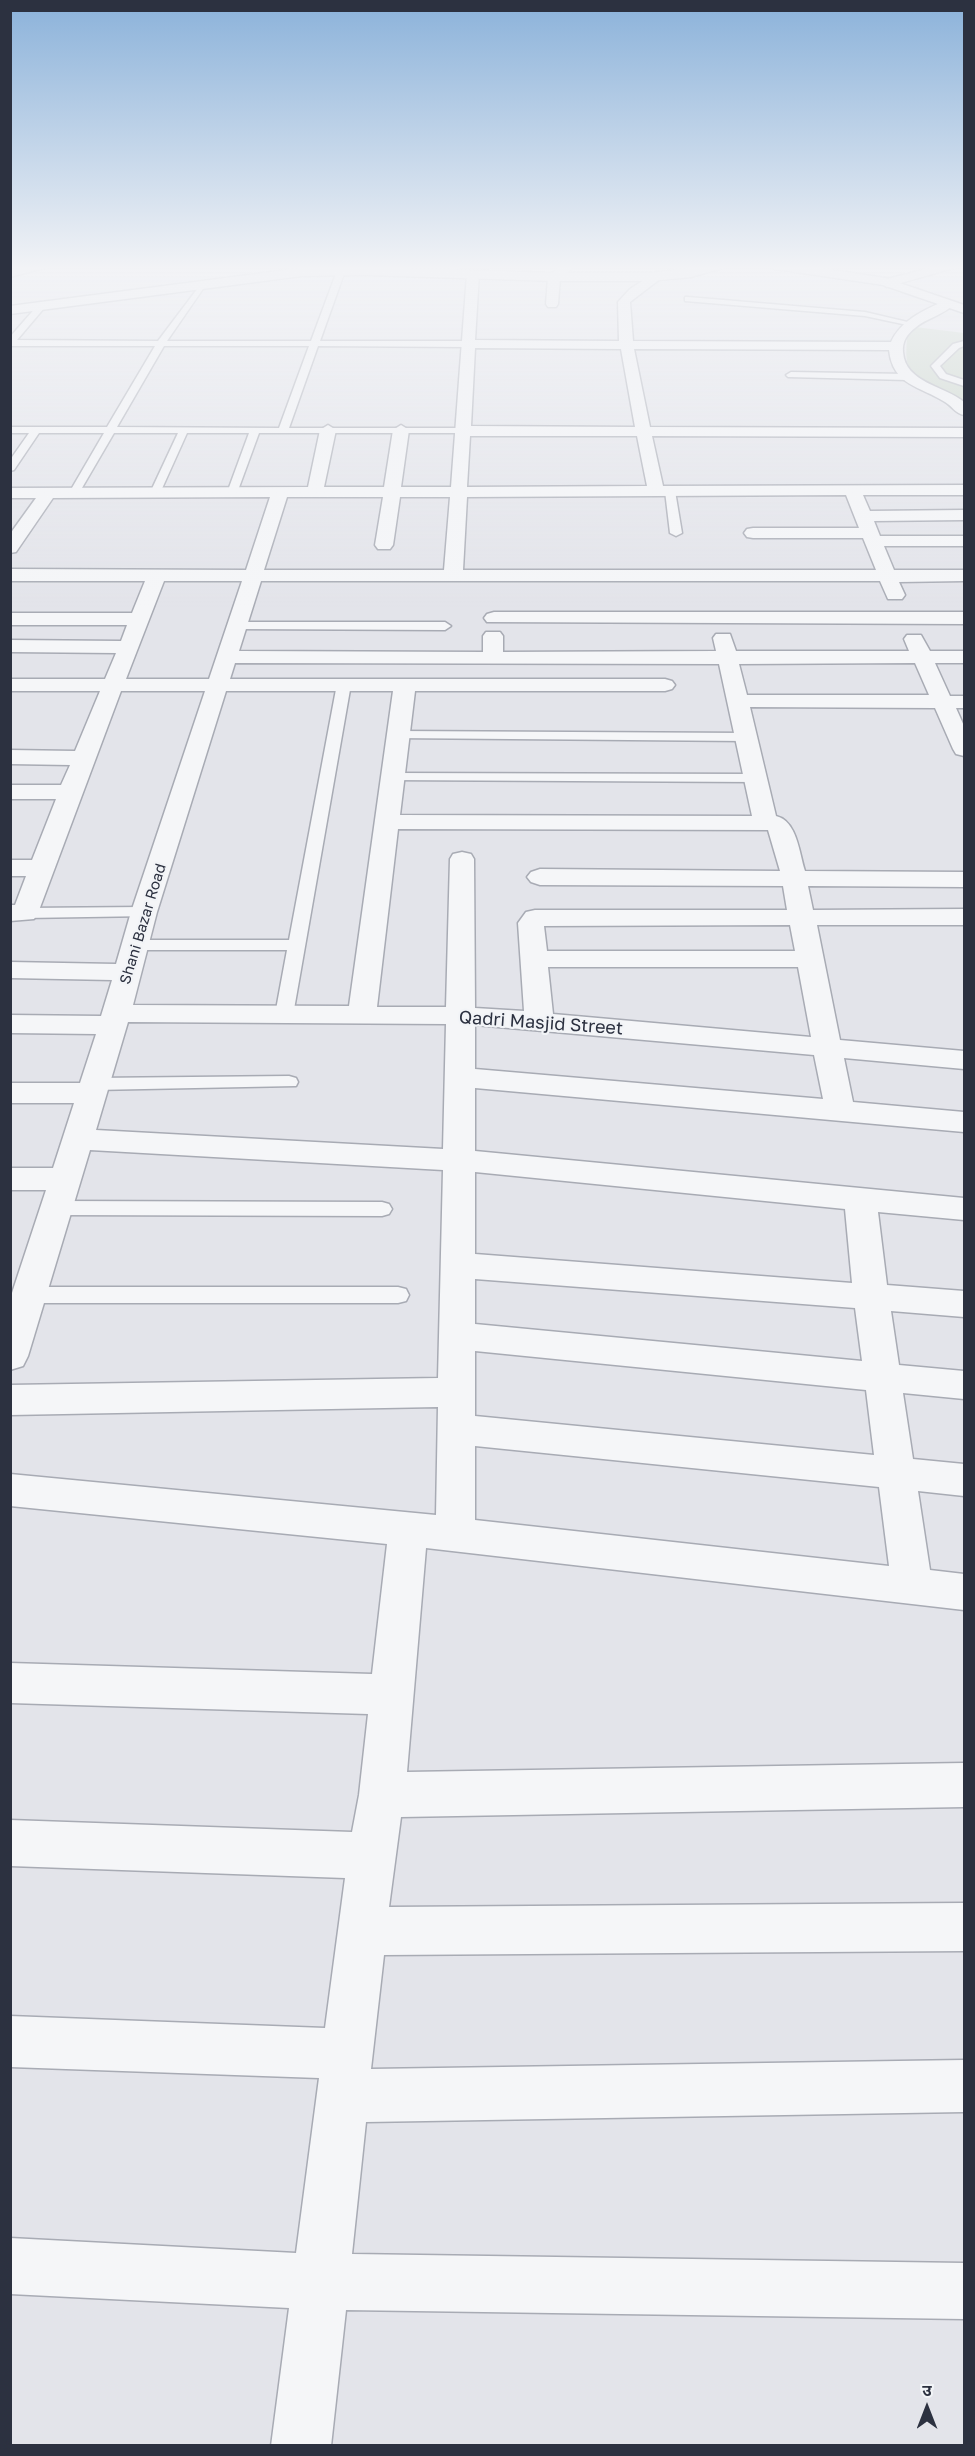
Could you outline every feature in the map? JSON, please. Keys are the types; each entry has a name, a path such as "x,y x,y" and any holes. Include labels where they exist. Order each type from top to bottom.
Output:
{"street":[{"path":"453,575 466,380"},
{"path":"633,380 645,432 663,491"},
{"path":"912,380 953,399 964,411"},
{"path":"315,492 328,430"},
{"path":"384,545 401,430"},
{"path":"463,430 964,432"},
{"path":"10,493 964,490"},
{"path":"853,491 905,619 964,749"},
{"name":"Shani Bazar Road","path":"10,1356 21,1294 60,1194 115,1019 144,912 280,492"},
{"path":"10,548 48,493"},
{"path":"753,533 870,530 964,515"},
{"path":"870,530 964,542"},
{"path":"10,575 154,585 252,575 964,576"},
{"path":"493,575 493,658"},
{"path":"708,575 765,822"},
{"path":"128,594 154,585"},
{"path":"18,913 42,868 70,792 154,585"},
{"path":"494,618 964,618"},
{"path":"10,619 141,619"},
{"path":"10,646 130,647"},
{"path":"228,657 964,657"},
{"path":"362,1016 405,684"},
{"path":"10,685 665,685"},
{"path":"738,702 964,702"},
{"path":"10,757 85,758"},
{"path":"10,792 70,792"},
{"path":"387,822 775,823 781,830 794,877 840,1111"},
{"path":"455,1535 462,859"},
{"path":"10,868 42,868"},
{"path":"540,877 964,879"},
{"path":"539,1021 531,923 536,918 964,917"},
{"path":"534,959 810,959"},
{"path":"10,970 128,972"},
{"name":"Qadri Masjid Street","path":"10,1024 284,1015 460,1017 539,1021 964,1060"},
{"path":"460,1077 964,1122"},
{"path":"10,1093 93,1089"},
{"path":"77,1139 459,1160 964,1209"},
{"path":"10,1179 60,1194"},
{"path":"860,1199 871,1296 912,1586"},
{"path":"458,1265 964,1304"},
{"path":"457,1336 883,1379 964,1385"},
{"path":"10,1400 457,1392"},
{"path":"457,1429 964,1480"},
{"path":"10,1490 408,1529 964,1593"},
{"path":"301,2445 371,1856 382,1795 408,1529"},
{"path":"10,1683 390,1695"},
{"path":"382,1795 964,1785"},
{"path":"10,1843 371,1856"},
{"path":"362,1931 964,1927"},
{"path":"10,2041 346,2075 964,2086"},
{"path":"10,2266 322,2282 964,2291"}],"lane":[{"path":"74,493 140,380"},
{"path":"283,430 301,380"},
{"path":"10,430 463,430"},
{"path":"10,468 36,430"},
{"path":"155,493 184,430"},
{"path":"232,493 255,430"},
{"path":"663,491 676,532"},
{"path":"238,626 445,626"},
{"path":"284,1015 344,684"},
{"path":"398,735 746,737"},
{"path":"393,777 755,778"},
{"path":"18,913 144,912"},
{"path":"136,945 297,945"},
{"path":"93,1089 289,1082"},
{"path":"60,1194 382,1209"},
{"path":"21,1294 398,1294"}],"green space":[{"path":"922,380 964,380 964,402"}]}
